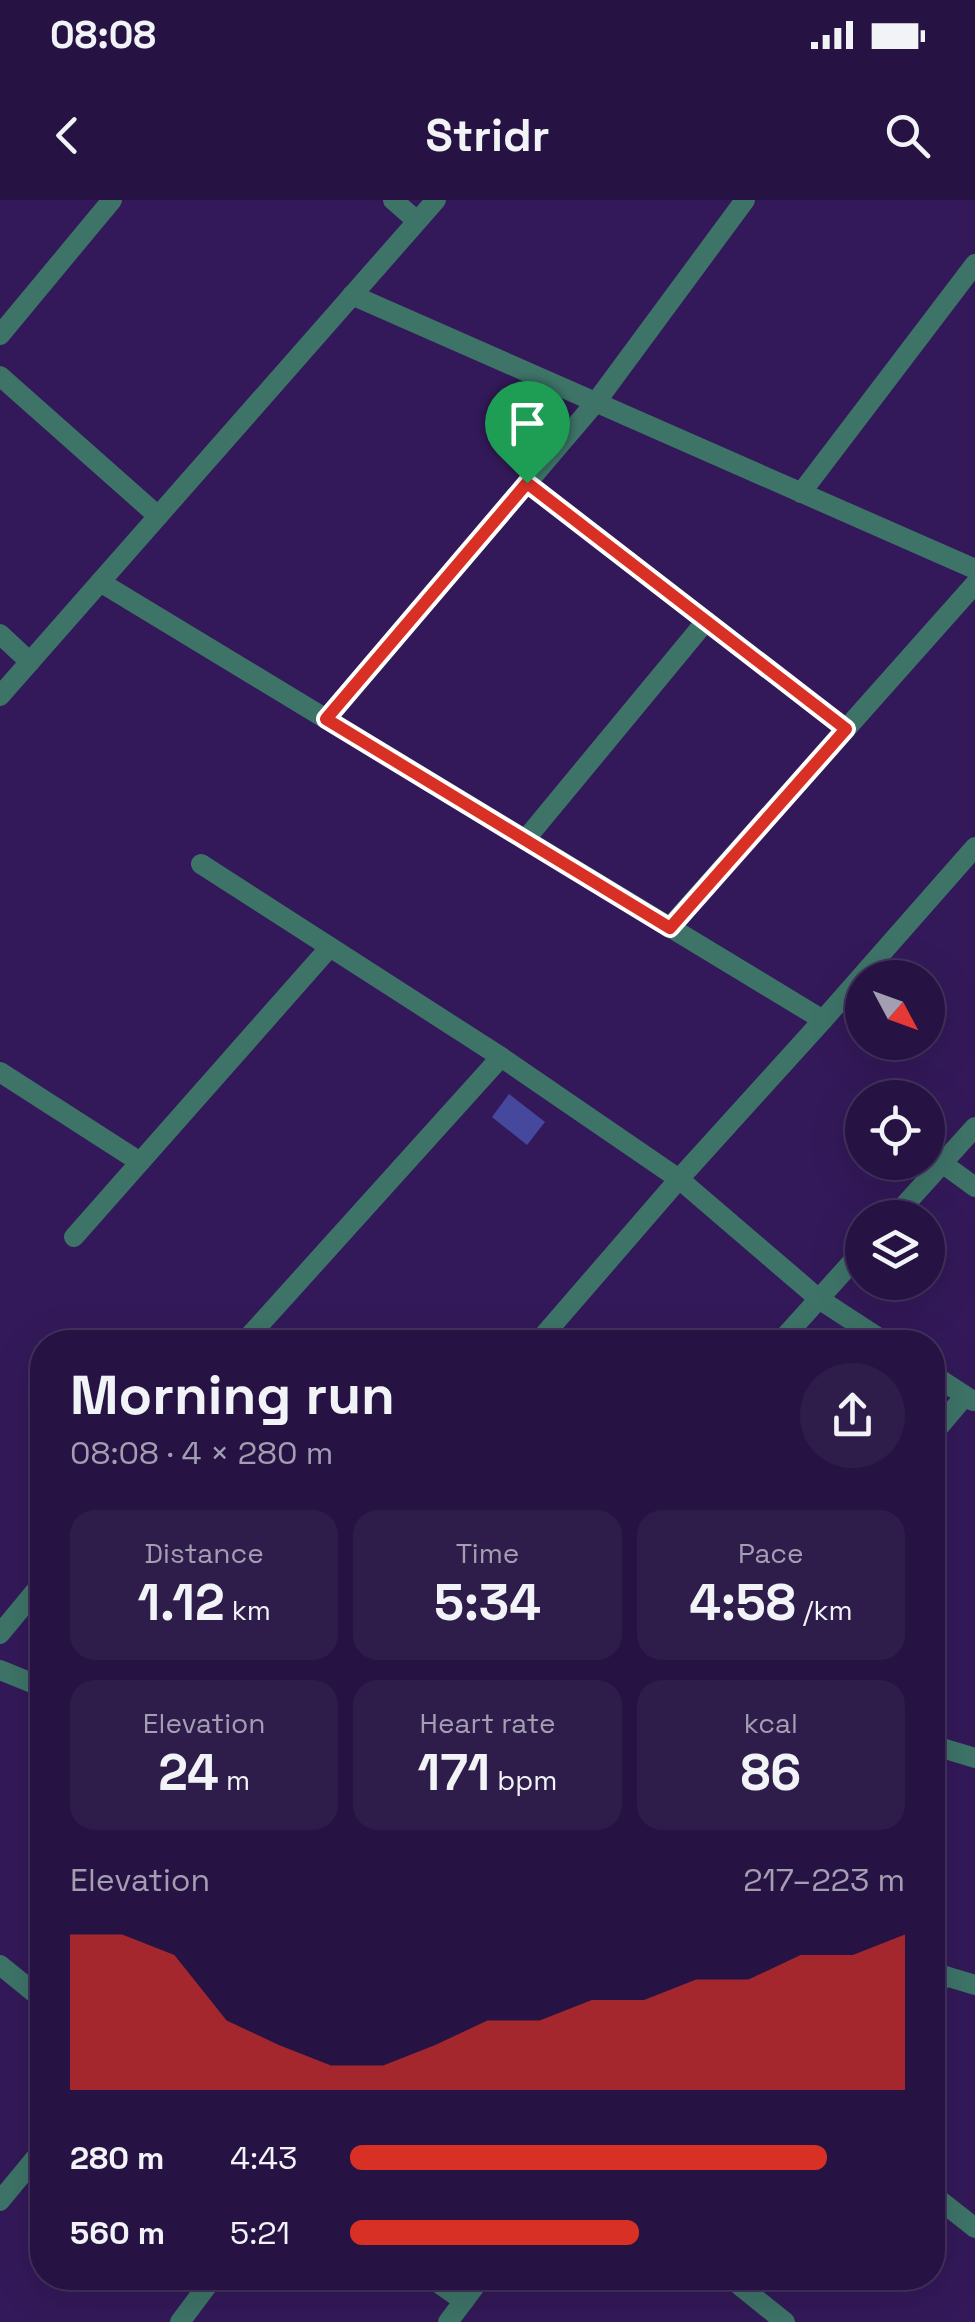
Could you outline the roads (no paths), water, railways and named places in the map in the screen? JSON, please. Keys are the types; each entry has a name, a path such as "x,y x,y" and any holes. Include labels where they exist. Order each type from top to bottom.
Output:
{"street":[{"path":"0,334 112,200"},
{"path":"393,200 417,222"},
{"path":"0,696 436,200"},
{"path":"326,719 596,402 746,200"},
{"path":"802,493 975,264"},
{"path":"352,295 975,569"},
{"path":"0,376 158,516"},
{"path":"527,483 846,729"},
{"path":"100,582 824,1020"},
{"path":"670,928 975,584"},
{"path":"526,840 706,621"},
{"path":"0,634 30,662"},
{"path":"548,1330 975,846"},
{"path":"201,864 501,1057 679,1178 819,1298 867,1330"},
{"path":"74,1237 330,947"},
{"path":"255,1330 501,1057"},
{"path":"0,1072 140,1162"},
{"path":"945,1160 975,1127"},
{"path":"945,1165 975,1187"},
{"path":"909,1200 927,1180"},
{"path":"791,1330 845,1270"},
{"path":"945,1383 970,1399 945,1423"},
{"path":"0,1634 30,1598"},
{"path":"0,1670 30,1682"},
{"path":"945,1749 975,1758"},
{"path":"0,1965 30,1989"},
{"path":"945,1981 975,1985"},
{"path":"1,2199 30,2164"},
{"path":"945,2204 975,2228"},
{"path":"180,2322 204,2290"},
{"path":"441,2290 460,2314 474,2290"},
{"path":"746,2290 785,2322"}]}
